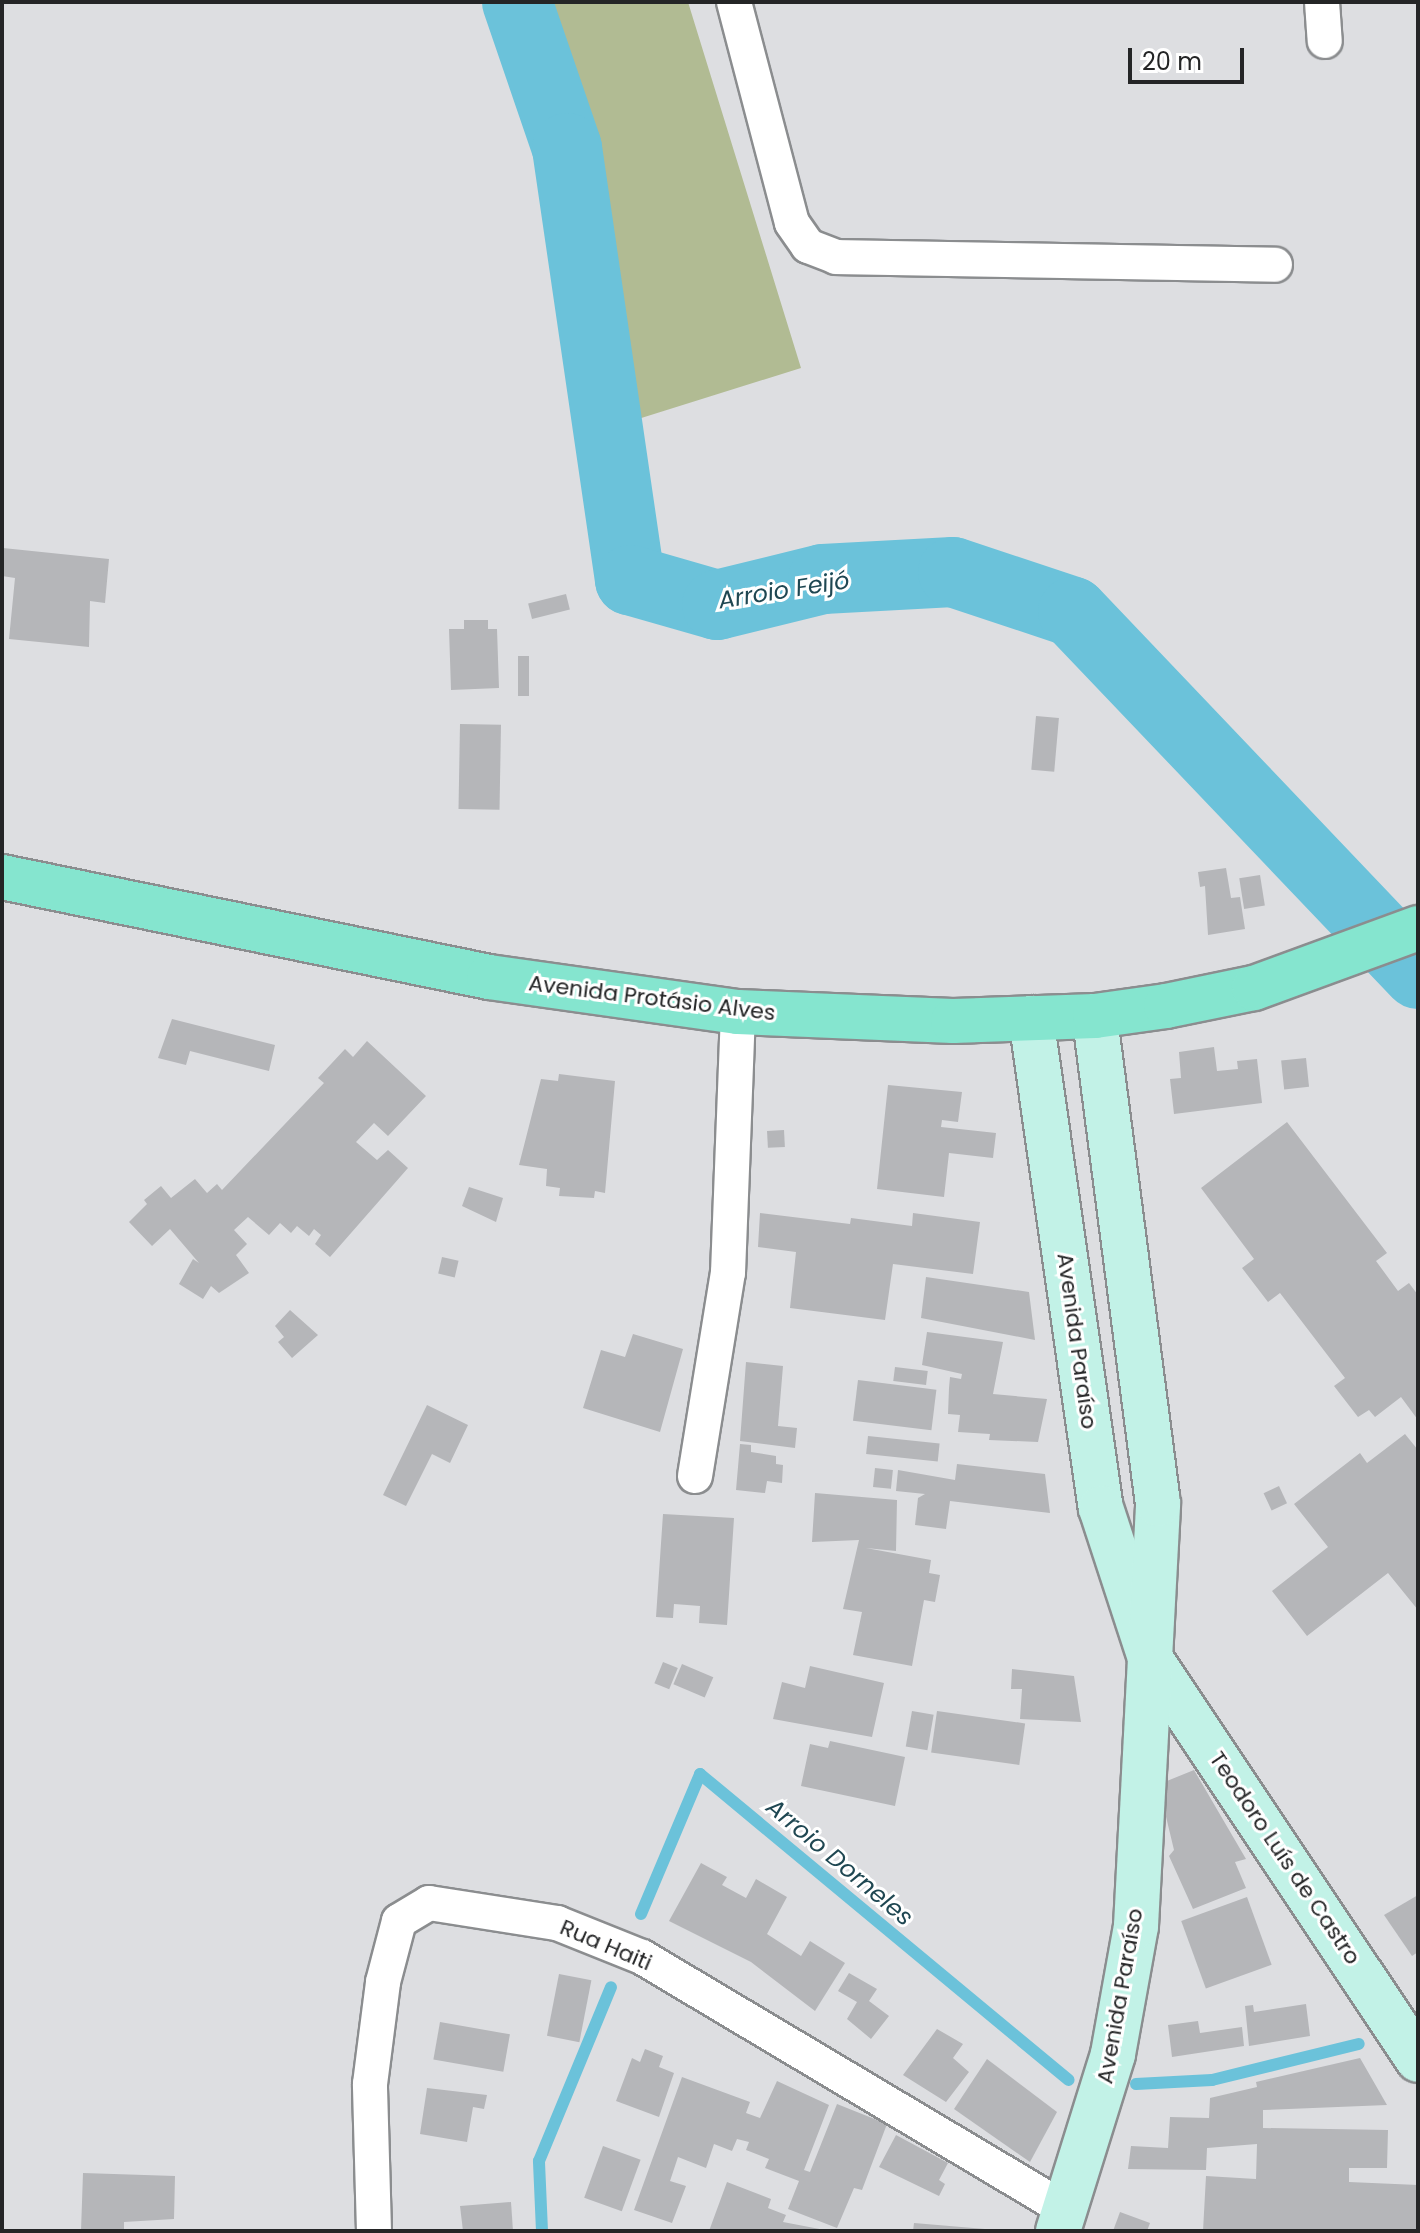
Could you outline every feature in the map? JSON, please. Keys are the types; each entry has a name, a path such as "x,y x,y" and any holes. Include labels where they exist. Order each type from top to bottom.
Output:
{"main road":[{"name":"Avenida Protásio Alves","path":"2,877 489,977 738,1012 953,1021 1095,1016 1254,988 1353,955 1416,929"},
{"name":"Avenida Paraíso","path":"1062,2221 1113,2054 1136,1926 1158,1504 1095,1016"},
{"name":"Avenida Paraíso","path":"1031,1018 1101,1508 1150,1658"},
{"name":"Teodoro Luís de Castro","path":"1150,1658 1416,2056"}],"street":[{"path":"734,2 792,223 808,246 836,257 1275,265"},
{"path":"1322,2 1325,41"},
{"path":"695,1476 728,1273 738,1012"},
{"name":"Rua Haiti","path":"374,2231 370,2084 383,1982 399,1921 429,1903 557,1923 642,1957 1062,2221"}],"green space":[{"path":"535,2 688,2 801,368 619,425 581,147"}],"building":[{"path":"3,548 109,559 105,603 90,601 89,647 9,639 15,578 2,576"},
{"path":"566,594 570,610 532,619 528,603"},
{"path":"464,620 488,620 488,629 497,629 499,688 451,690 449,629 464,629"},
{"path":"518,656 529,656 529,696 518,696"},
{"path":"1036,716 1059,718 1054,772 1031,770"},
{"path":"460,724 501,725 500,810 459,809"},
{"path":"1226,868 1231,898 1240,897 1245,929 1208,935 1205,886 1200,887 1198,872"},
{"path":"1260,875 1265,906 1244,909 1239,878"},
{"path":"172,1019 275,1045 269,1071 190,1051 186,1065 158,1058"},
{"path":"367,1041 426,1096 388,1136 374,1123 356,1142 377,1160 388,1150 408,1168 330,1257 315,1244 321,1235 314,1229 309,1236 297,1226 291,1233 280,1223 269,1235 248,1217 234,1230 247,1244 236,1255 249,1273 219,1293 211,1286 203,1299 179,1284 193,1259 199,1263 170,1229 152,1246 129,1222 147,1204 144,1200 161,1186 171,1198 195,1179 207,1193 217,1184 222,1190 324,1083 318,1078 345,1049 353,1057"},
{"path":"1214,1047 1217,1071 1238,1069 1237,1061 1257,1059 1262,1103 1174,1114 1170,1079 1181,1078 1179,1052"},
{"path":"1306,1058 1309,1087 1284,1089 1281,1061"},
{"path":"559,1074 615,1081 605,1193 595,1191 594,1198 559,1196 560,1188 546,1186 547,1169 519,1165 541,1079 558,1081"},
{"path":"888,1085 962,1092 958,1122 942,1120 941,1127 996,1133 993,1158 949,1153 944,1197 877,1189"},
{"path":"1287,1122 1387,1253 1376,1261 1398,1291 1409,1283 1418,1295 1418,1420 1401,1397 1375,1417 1369,1410 1358,1417 1334,1386 1345,1378 1280,1293 1268,1302 1242,1268 1254,1259 1201,1188"},
{"path":"784,1130 785,1147 768,1148 767,1131"},
{"path":"469,1187 503,1198 496,1222 462,1206"},
{"path":"760,1213 850,1224 851,1218 912,1226 913,1213 980,1222 973,1274 893,1264 885,1320 790,1308 796,1252 758,1247"},
{"path":"442,1257 459,1261 455,1277 438,1274"},
{"path":"926,1277 1029,1292 1035,1340 921,1318"},
{"path":"290,1310 318,1335 292,1358 278,1342 284,1337 275,1326"},
{"path":"927,1332 1003,1342 993,1394 1047,1399 1038,1442 989,1440 990,1434 958,1432 960,1415 948,1414 949,1388 950,1377 961,1379 962,1374 922,1365"},
{"path":"633,1334 683,1349 660,1432 583,1408 601,1350 625,1357"},
{"path":"746,1362 783,1366 778,1426 797,1428 795,1448 740,1441"},
{"path":"895,1367 928,1371 926,1385 893,1381"},
{"path":"858,1380 936,1390 931,1430 853,1421"},
{"path":"427,1405 468,1425 450,1463 432,1454 406,1506 383,1495"},
{"path":"1405,1434 1418,1450 1418,1610 1388,1573 1307,1636 1272,1591 1328,1547 1294,1504 1360,1453 1367,1463"},
{"path":"868,1436 940,1444 938,1461 866,1454"},
{"path":"740,1444 751,1445 751,1452 776,1456 776,1464 783,1465 782,1483 767,1481 765,1493 736,1490"},
{"path":"957,1464 1045,1474 1050,1513 950,1501 946,1529 915,1525 918,1498 925,1494 896,1491 898,1470 955,1480"},
{"path":"875,1468 893,1470 891,1489 873,1487"},
{"path":"1279,1486 1287,1503 1272,1510 1264,1493"},
{"path":"815,1493 897,1500 896,1551 866,1548 931,1560 929,1573 940,1575 935,1602 924,1600 912,1666 853,1655 862,1612 843,1609 859,1540 812,1542"},
{"path":"663,1514 734,1518 727,1625 699,1623 700,1606 674,1604 673,1618 656,1617"},
{"path":"663,1662 678,1668 669,1689 654,1683"},
{"path":"682,1664 713,1677 705,1698 673,1684"},
{"path":"810,1666 884,1683 872,1737 773,1719 782,1682 805,1688"},
{"path":"1012,1669 1074,1676 1081,1722 1020,1719 1022,1689 1011,1689"},
{"path":"912,1711 934,1715 927,1750 906,1746"},
{"path":"937,1711 1025,1723 1019,1765 931,1753"},
{"path":"830,1741 905,1757 895,1806 801,1786 810,1744 828,1748"},
{"path":"1194,1770 1246,1859 1235,1862 1246,1888 1193,1909 1169,1856 1174,1850 1162,1800 1162,1783"},
{"path":"701,1863 727,1877 722,1885 746,1898 756,1879 787,1897 767,1934 801,1956 810,1941 845,1963 815,2011 751,1962 669,1921"},
{"path":"1418,1895 1418,1952 1412,1956 1384,1915"},
{"path":"1247,1897 1272,1965 1206,1989 1181,1921"},
{"path":"849,1973 877,1989 869,2001 889,2016 871,2039 847,2019 857,2002 838,1991"},
{"path":"559,1974 591,1980 579,2042 547,2036"},
{"path":"1306,2004 1310,2036 1249,2046 1245,2006 1253,2005 1254,2012"},
{"path":"1198,2021 1200,2033 1242,2027 1244,2046 1172,2057 1168,2025"},
{"path":"440,2022 510,2034 503,2072 433,2059"},
{"path":"937,2029 963,2044 953,2058 969,2072 946,2102 903,2075"},
{"path":"645,2049 663,2056 659,2067 674,2073 659,2117 616,2101 632,2058 640,2062"},
{"path":"1360,2058 1387,2105 1263,2110 1263,2128 1388,2130 1387,2168 1349,2168 1349,2182 1418,2185 1417,2231 1203,2231 1206,2176 1256,2179 1257,2144 1207,2148 1206,2170 1128,2169 1131,2146 1168,2148 1170,2117 1209,2118 1210,2098 1257,2087 1256,2082"},
{"path":"987,2059 1057,2112 1030,2162 954,2109"},
{"path":"682,2077 750,2102 746,2113 760,2118 777,2081 829,2105 804,2170 810,2172 837,2104 887,2124 862,2190 854,2188 837,2228 788,2209 799,2181 765,2168 769,2159 746,2150 749,2142 737,2139 732,2151 714,2144 706,2168 678,2157 670,2181 686,2186 672,2223 634,2210"},
{"path":"427,2088 487,2095 484,2109 473,2107 467,2142 420,2134"},
{"path":"896,2135 948,2163 939,2180 945,2184 939,2196 879,2167"},
{"path":"603,2146 641,2160 622,2211 584,2198"},
{"path":"83,2173 175,2176 174,2219 124,2222 124,2231 81,2231"},
{"path":"727,2182 771,2199 768,2208 786,2215 783,2222 830,2231 709,2231"},
{"path":"511,2202 513,2231 463,2231 460,2206"},
{"path":"1120,2212 1150,2223 1147,2231 1113,2231"},
{"path":"914,2223 985,2229 985,2231 913,2231"}],"waterway":[{"name":"Arroio Feijó","path":"517,2 567,148 630,580 717,605 823,579 953,572 1073,612 1418,974"},
{"name":"Arroio Dorneles","path":"641,1914 700,1774 1069,2080"},
{"name":"Arroio Dorneles","path":"542,2231 539,2161 611,1987"},
{"name":"Arroio Dorneles","path":"1136,2084 1212,2080 1359,2044"}]}
